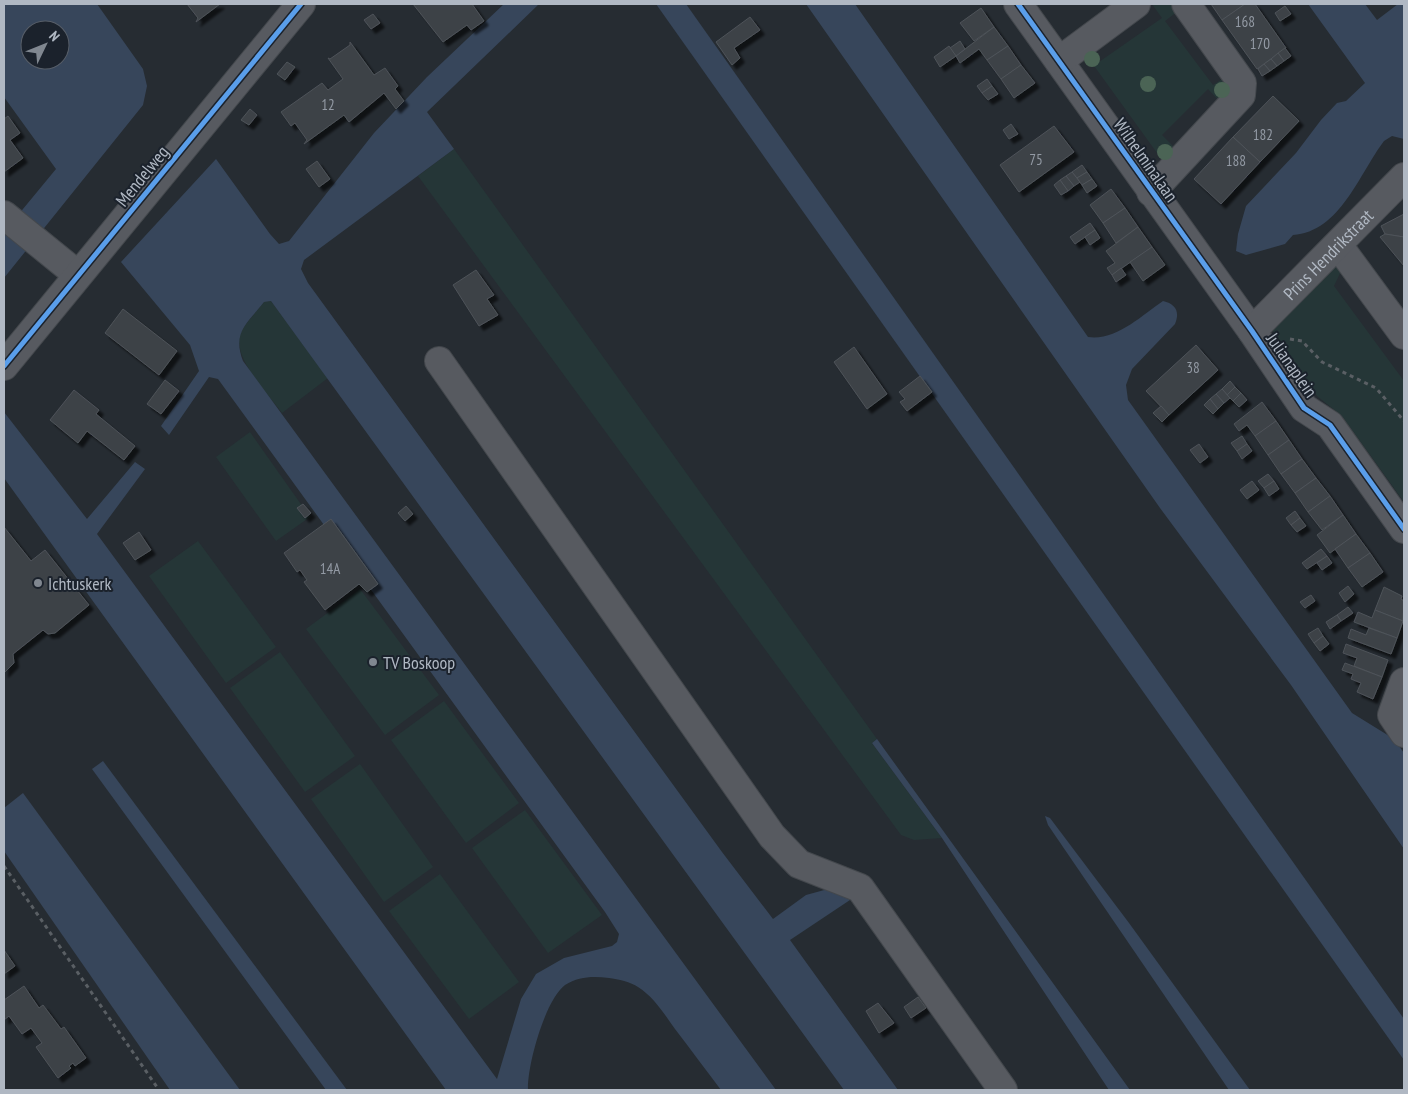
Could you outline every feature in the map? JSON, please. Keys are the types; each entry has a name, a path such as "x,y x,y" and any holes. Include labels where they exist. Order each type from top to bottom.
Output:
{"street":[{"name":"Mendelweg","path":"4,366 301,4"},
{"name":"Wilhelminalaan","path":"1018,4 1252,331"},
{"path":"1059,61 1136,4"},
{"name":"Wilhelminalaan","path":"1151,192 1240,95 1242,83 1186,4"},
{"name":"Prins Hendrikstraat","path":"1252,331 1404,177"},
{"path":"4,215 78,276"},
{"path":"1338,245 1404,335"},
{"name":"Julianaplein","path":"1252,331 1304,408 1330,426 1404,529"},
{"path":"439,361 772,836 799,864 860,888 1003,1090"},
{"path":"1404,682 1392,715 1404,733"}],"path":[{"path":"4,866 159,1090"}],"shaded area":[{"path":"1152,4 1173,4 1178,11 1165,21 1213,85 1227,76 1235,87 1221,103 1208,89 1162,135 1177,150 1165,164 1084,52 1089,49 1099,62 1162,18"},
{"path":"454,149 877,739 872,743 942,838 914,840 901,835 418,176"},
{"path":"1335,265 1341,271 1334,286 1404,381 1404,502 1342,416 1317,396 1271,328"},
{"path":"271,301 328,378 282,413 245,362 240,350 239,340 242,330 264,302"},
{"path":"250,432 310,517 276,541 216,457"},
{"path":"198,541 276,647 226,683 149,576"},
{"name":"TV Boskoop","path":"360,589 439,695 385,735 306,629"},
{"path":"280,652 355,756 305,792 230,688"},
{"name":"TV Boskoop","path":"444,701 519,803 466,843 391,740"},
{"path":"360,764 433,867 384,902 311,799"},
{"path":"525,810 602,915 548,953 472,848"},
{"path":"440,874 519,982 469,1019 389,911"}],"water":[{"path":"4,4 97,4 143,69 147,86 143,105 4,278 4,232 56,169 4,97"},
{"path":"504,4 539,4 427,112 454,149 304,260 301,269 308,283 722,852 773,919 806,895 828,889 853,898 790,940 898,1090 844,1090 271,301 264,302 240,335 239,343 243,361 776,1090 721,1090 659,1006 644,991 624,981 592,977 581,978 565,985 551,1004 544,1018 534,1050 528,1079 528,1090 446,1090 4,478 4,412 87,519 135,462 145,469 97,534 497,1079 521,999 536,974 564,958 612,946 617,942 619,934 605,912 218,379 209,377 169,435 161,426 199,371 190,345 121,262 216,159 270,234 279,244 289,241 374,133 427,77"},
{"path":"656,4 686,4 1404,1019 1404,1060"},
{"path":"806,4 855,4 1088,337 1108,335 1118,331 1163,301 1174,306 1177,312 1175,324 1132,369 1126,385 1128,400 1352,713 1394,739 1404,753 1404,849 1291,685 1160,508"},
{"path":"1308,4 1365,4 1377,20 1398,4 1404,4 1404,139 1392,136 1384,141 1347,199 1324,224 1309,231 1293,235 1285,244 1246,255 1236,251 1238,234 1246,206 1296,153 1321,120 1337,103 1346,101 1365,83"},
{"path":"877,739 1130,1090 1109,1090 942,838 872,743"},
{"path":"103,761 347,1090 326,1090 92,769"},
{"path":"23,793 240,1090 170,1090 4,851 4,808"},
{"path":"1045,816 1050,818 1129,923 1250,1090 1229,1090 1048,825"}],"building":[{"path":"187,4 220,4 196,22 198,18"},
{"path":"413,4 472,4 484,21 471,30 467,25 443,42"},
{"path":"1211,4 1245,4 1222,20"},
{"path":"1245,4 1255,4 1286,48 1257,69 1222,20"},
{"path":"1285,6 1291,14 1280,21 1275,13"},
{"path":"981,8 994,27 974,41 960,23"},
{"path":"373,14 380,23 371,29 364,20"},
{"path":"750,17 760,30 734,48 740,58 732,65 716,42"},
{"path":"994,27 1008,46 987,60 979,49 960,63 956,56"},
{"path":"960,41 965,49 956,56 950,48"},
{"path":"350,42 374,75 385,68 398,86 395,89 404,101 396,109 384,93 349,122 344,115 304,144 307,140 295,123 291,126 281,112 322,83 328,90 343,79 328,58 330,59 350,45"},
{"path":"949,46 956,56 940,67 934,57"},
{"path":"1008,46 1021,65 1001,79 987,60"},
{"path":"1285,48 1291,56 1284,61 1278,53"},
{"path":"1278,53 1284,61 1277,66 1271,59"},
{"path":"1271,59 1277,66 1270,71 1264,64"},
{"path":"287,62 295,67 285,80 277,74"},
{"path":"1264,64 1270,71 1262,76 1258,69"},
{"path":"1021,65 1035,83 1014,98 1001,79"},
{"path":"987,79 992,86 982,93 977,86"},
{"path":"992,86 998,94 988,100 982,93"},
{"path":"1273,96 1299,121 1260,162 1233,137"},
{"path":"250,109 257,115 249,125 241,120"},
{"path":"8,116 20,133 10,140 23,158 4,172 4,119"},
{"path":"1011,124 1018,134 1009,139 1003,130"},
{"path":"1054,126 1074,152 1019,192 1000,165"},
{"path":"1233,137 1260,162 1221,204 1194,179"},
{"path":"317,161 330,179 319,187 306,169"},
{"path":"1082,165 1087,172 1077,178 1072,172"},
{"path":"1072,172 1080,182 1074,186 1066,176"},
{"path":"1087,172 1092,179 1082,185 1077,178"},
{"path":"1066,176 1074,186 1068,191 1060,180"},
{"path":"1092,179 1097,186 1087,193 1082,185"},
{"path":"1060,180 1068,191 1061,195 1054,185"},
{"path":"1111,189 1125,208 1103,223 1090,205"},
{"path":"1125,208 1138,227 1116,243 1103,223"},
{"path":"1404,214 1404,237 1385,234 1381,226"},
{"path":"1090,223 1095,230 1075,244 1070,237"},
{"path":"1138,227 1152,247 1112,275 1107,268 1115,263 1106,251"},
{"path":"1095,230 1100,238 1090,245 1085,237"},
{"path":"1385,234 1404,237 1404,266 1380,237"},
{"path":"1152,247 1165,265 1143,281 1130,262"},
{"path":"1121,268 1126,275 1116,282 1112,275"},
{"path":"476,270 494,295 487,299 498,315 479,326 453,285"},
{"path":"123,309 177,351 159,375 105,333"},
{"path":"1196,345 1218,370 1169,415 1146,391"},
{"path":"854,347 887,394 867,409 834,362"},
{"path":"920,376 932,392 907,411 900,402 905,399 899,392"},
{"path":"165,380 179,391 161,414 147,404"},
{"path":"1230,381 1235,387 1227,395 1222,389"},
{"path":"1235,387 1241,393 1233,401 1227,395"},
{"path":"1222,389 1230,398 1224,403 1216,394"},
{"path":"74,390 99,410 96,414 135,446 124,460 87,431 78,443 50,420"},
{"path":"1241,393 1247,400 1239,407 1233,401"},
{"path":"1216,394 1224,403 1218,409 1210,399"},
{"path":"1210,399 1218,409 1213,414 1204,405"},
{"path":"1262,402 1276,421 1255,436 1247,425 1239,431 1234,424"},
{"path":"1161,406 1169,415 1162,422 1153,413"},
{"path":"1276,421 1289,440 1268,455 1255,436"},
{"path":"1242,436 1247,444 1237,451 1231,443"},
{"path":"1289,440 1302,459 1281,474 1268,455"},
{"path":"1199,444 1208,457 1200,463 1190,450"},
{"path":"1247,444 1252,451 1242,459 1237,451"},
{"path":"1302,459 1316,478 1295,493 1281,474"},
{"path":"1268,474 1274,481 1264,488 1258,481"},
{"path":"1316,478 1330,496 1308,512 1295,493"},
{"path":"1252,481 1259,490 1247,499 1240,490"},
{"path":"1274,481 1279,489 1269,496 1264,488"},
{"path":"1330,496 1343,515 1322,530 1308,512"},
{"path":"303,504 311,513 305,518 297,508"},
{"path":"406,506 413,514 405,521 398,513"},
{"path":"1295,511 1300,518 1291,525 1286,518"},
{"path":"1343,515 1356,534 1330,553 1317,535"},
{"path":"1300,518 1306,526 1297,532 1291,525"},
{"path":"331,519 378,584 367,592 359,584 325,610 304,582 307,580 300,570 297,572 284,553"},
{"name":"Ichtuskerk","path":"4,527 31,561 45,550 89,605 55,633 48,634 43,630 13,654 14,663 4,673"},
{"path":"139,532 151,550 135,560 123,543"},
{"path":"1356,534 1370,553 1348,568 1335,549"},
{"path":"1321,549 1327,556 1307,569 1302,563"},
{"path":"1370,553 1383,572 1362,587 1348,568"},
{"path":"1327,556 1332,563 1322,570 1317,563"},
{"path":"1348,586 1354,594 1345,602 1339,593"},
{"path":"1384,587 1402,596 1401,599 1404,601 1403,621 1375,610"},
{"path":"1311,595 1315,601 1305,608 1300,602"},
{"path":"1348,607 1353,613 1341,621 1337,615"},
{"path":"1375,610 1403,621 1397,638 1354,622 1358,612 1372,618"},
{"path":"1337,615 1341,621 1330,629 1326,622"},
{"path":"1318,628 1323,636 1314,643 1308,634"},
{"path":"1369,628 1397,638 1391,654 1348,638 1351,629 1366,635"},
{"path":"1323,636 1329,644 1320,651 1314,643"},
{"path":"1346,644 1388,660 1382,677 1354,666 1357,658 1343,653"},
{"path":"1345,663 1382,677 1373,699 1357,692 1361,683 1351,679 1353,674 1342,670"},
{"path":"4,950 15,966 4,974"},
{"path":"24,986 39,1008 43,1005 61,1029 64,1027 86,1058 75,1066 73,1063 69,1066 71,1068 58,1078 36,1047 42,1043 31,1028 22,1034 9,1016 4,1020 4,1000"},
{"path":"918,997 926,1008 911,1018 904,1007"},
{"path":"878,1003 894,1023 879,1033 866,1011"}],"cycle path":[{"path":"4,366 301,4"},
{"path":"1018,4 1252,331 1304,408 1330,425 1404,529"}],"place":[{"name":"Ichtuskerk","path":"38,583"},
{"name":"TV Boskoop","path":"373,662"}]}
